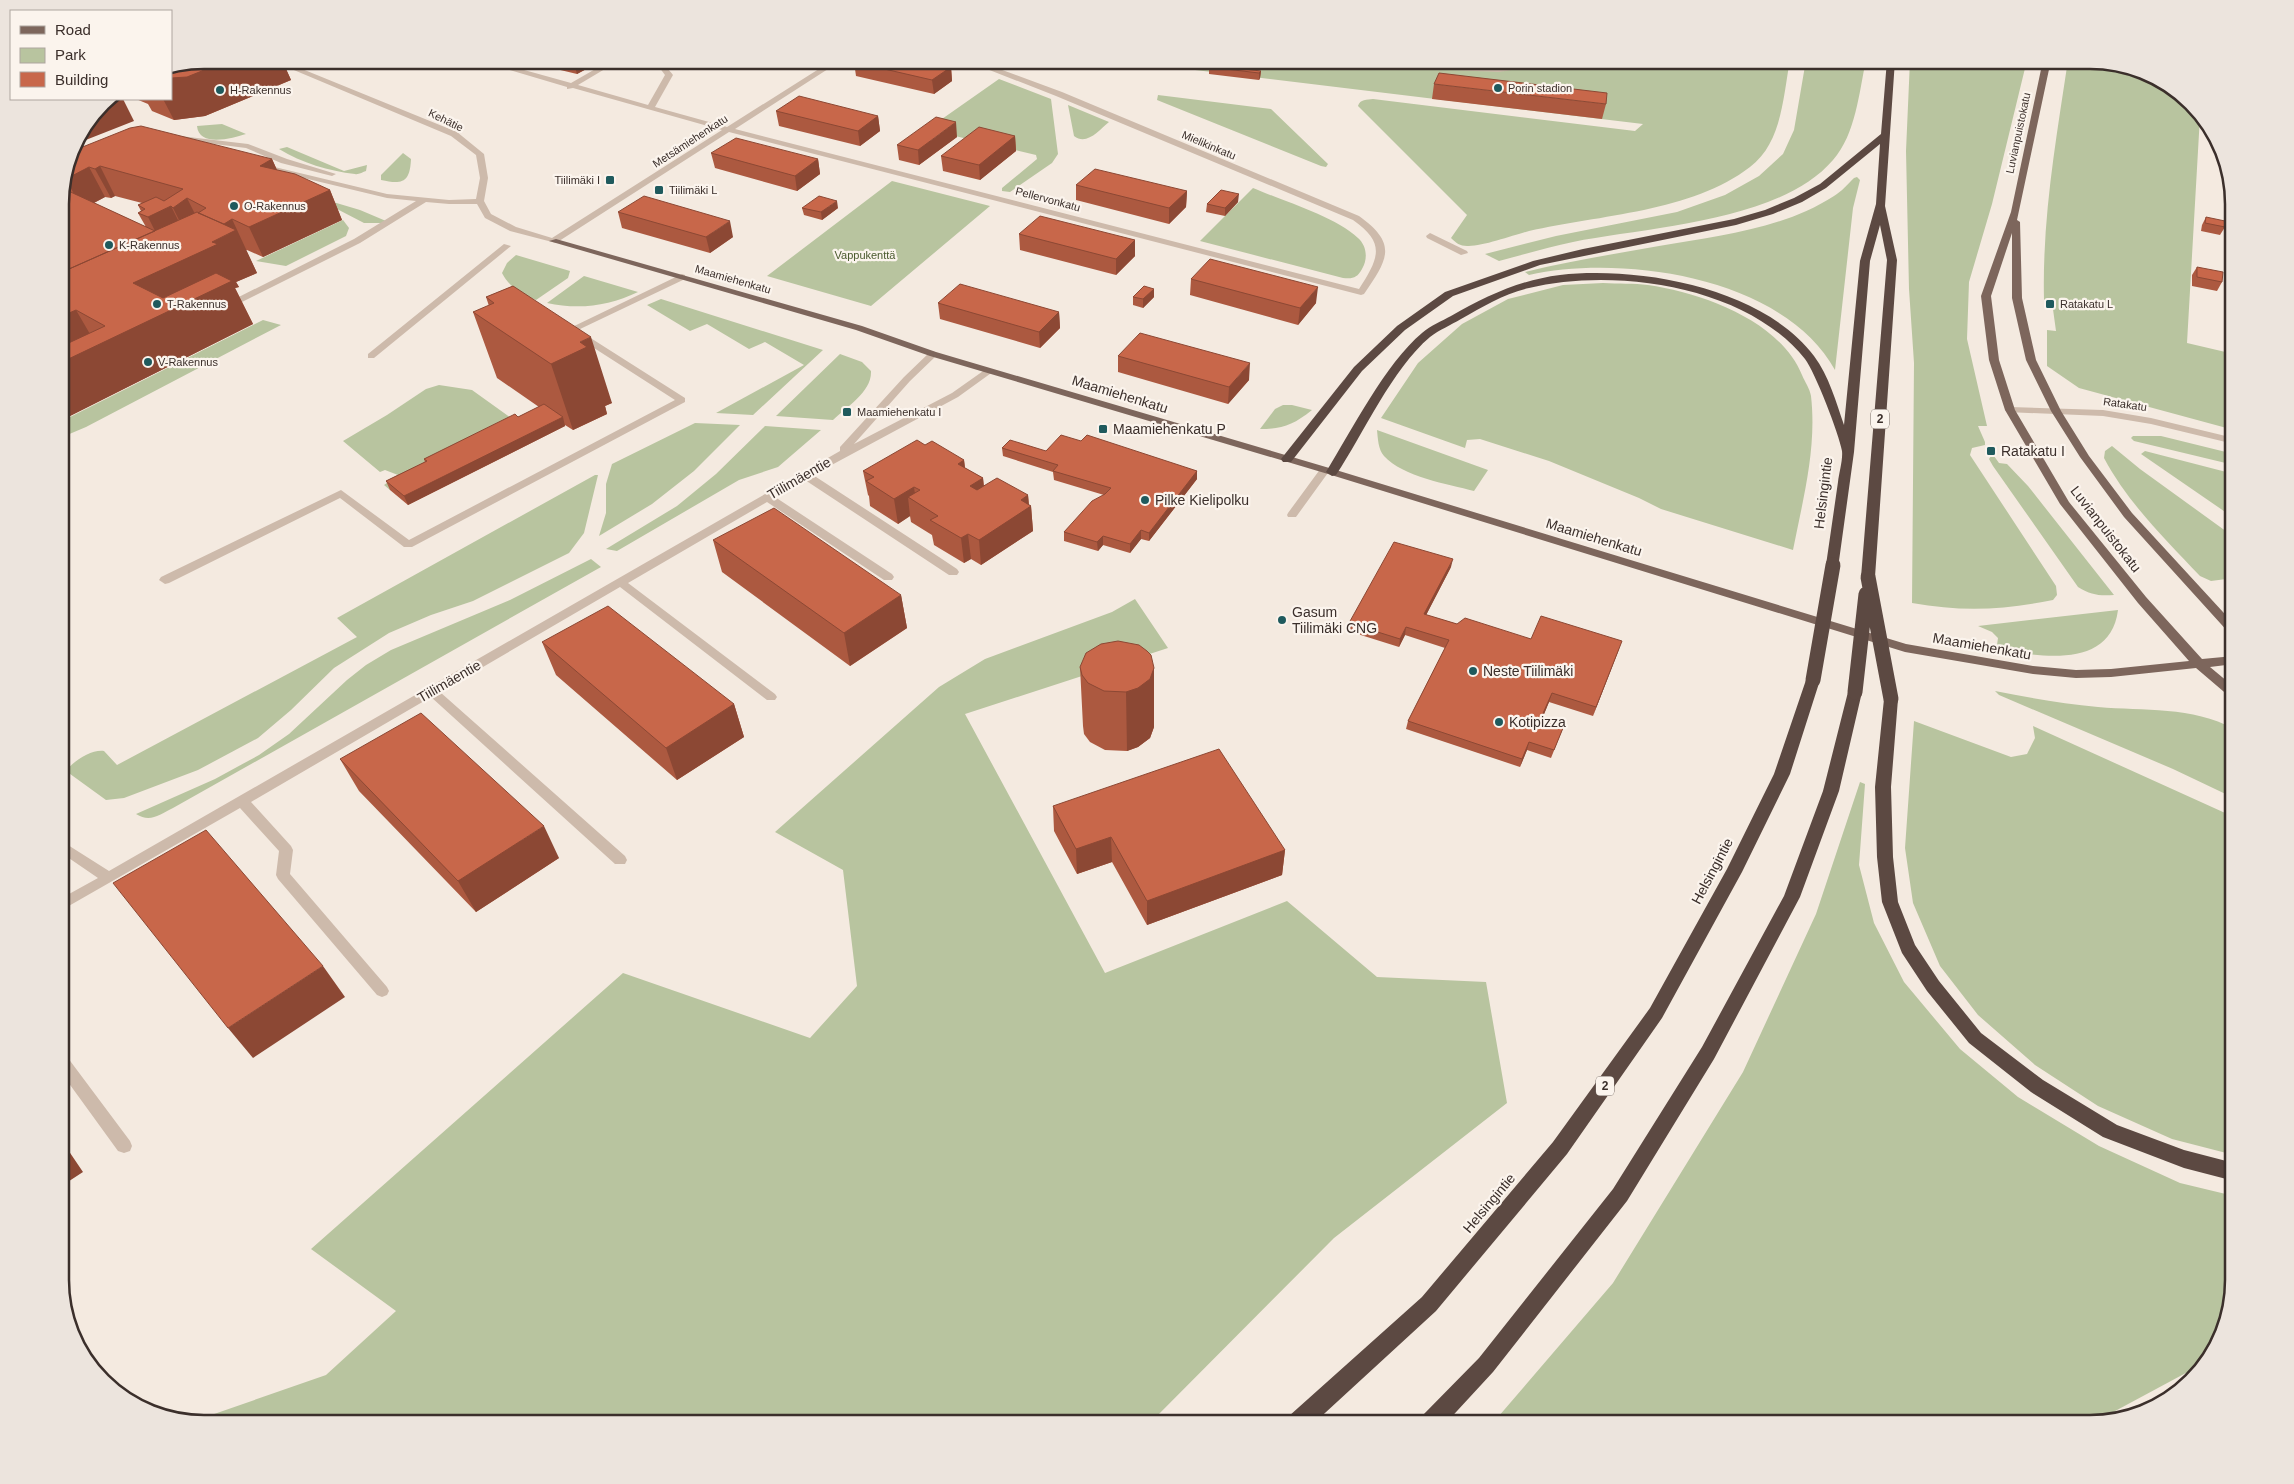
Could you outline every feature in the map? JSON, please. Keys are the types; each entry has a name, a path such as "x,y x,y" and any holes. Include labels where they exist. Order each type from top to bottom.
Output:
{"highway":[{"name":"Helsingintie","path":"1308,1415 1429,1304 1560,1148 1656,1012 1734,872 1782,774 1813,680 1833,565 1848,452 1865,261 1881,204 1890,69"},
{"path":"1287,459 1358,369 1401,328 1450,294 1537,263 1692,232 1769,212 1798,200 1823,186 1886,134"},
{"name":"Helsingintie","path":"1439,1415 1486,1365 1620,1195 1708,1053 1792,897 1831,790 1855,692 1868,578 1892,260 1881,204"},
{"path":"1328,471 1389,378 1426,336 1496,296 1519,288 1561,279 1591,277 1625,277 1662,282 1696,290 1726,300 1757,315 1787,333 1811,359 1848,452"},
{"path":"1868,578 1891,699 1882,787 1885,857 1890,902 1908,948 1933,986 1975,1038 2037,1086 2110,1131 2184,1160 2225,1170"}],"main road":[{"name":"Luvianpuistokatu","path":"2045,69 2015,212 1986,296 1994,360 2010,410 2065,504 2142,600 2200,665 2225,686"},
{"name":"Luvianpuistokatu","path":"2015,212 2017,298 2030,360 2056,412 2085,457 2128,515 2225,621"},
{"name":"Maamiehenkatu","path":"554,241 859,328 933,354 1328,471 1905,648 2033,670 2076,674 2111,673 2225,661"}],"street":[{"name":"Kehätie","path":"296,69 454,134 480,154 484,178 480,201"},
{"name":"Pellervonkatu","path":"510,69 729,130 1361,292"},
{"path":"570,87 601,69"},
{"path":"650,108 668,75 664,69"},
{"name":"Metsämiehenkatu","path":"554,241 824,69"},
{"name":"Mielikinkatu","path":"992,69 1059,94 1356,218 1372,228 1379,237 1382,254 1379,267 1361,292"},
{"path":"1476,69 1506,69"},
{"path":"207,150 177,140 248,146 284,161 424,200"},
{"path":"217,152 232,144"},
{"path":"256,164 387,196 449,202 480,201 488,216 514,229 554,241"},
{"path":"220,309 357,241 424,200"},
{"path":"1430,236 1464,253"},
{"path":"370,356 507,246"},
{"path":"165,580 341,493 408,545 682,400 571,330 682,277"},
{"name":"Tiilimäentie","path":"837,457 907,379 933,354"},
{"name":"Tiilimäentie","path":"69,901 766,497 955,395 989,371"},
{"name":"Ratakatu","path":"2010,410 2103,413 2151,420 2225,439"},
{"path":"1292,516 1328,471"},
{"path":"805,475 911,542 954,572"},
{"path":"766,497 888,578"},
{"path":"620,582 771,696"},
{"path":"431,691 620,860"},
{"path":"242,801 286,850 283,875 382,991"},
{"path":"69,851 109,878"},
{"path":"69,1071 124,1146"}],"green space":[{"path":"1187,69 1789,69 1783,104 1769,145 1761,157 1750,167 1727,182 1701,194 1673,203 1529,231 1473,246 1458,244 1451,238 1467,215 1358,106 1364,100 1373,99 1635,131 1643,124"},
{"path":"1804,69 1864,69 1852,125 1841,150 1810,181 1781,197 1711,219 1573,242 1499,261 1485,254 1556,236 1677,212 1725,195 1759,176 1783,154 1794,130"},
{"path":"1910,69 2025,69 1992,204 1969,282 1967,339 1987,426 1978,426 1985,445 1972,448 1970,455 2056,586 2057,595 2053,600 1983,609 1948,608 1912,603 1914,363 1909,289 1906,151"},
{"path":"2067,69 2091,69 2125,73 2158,87 2179,102 2200,125 2187,343 2225,352 2225,428 2079,388 2047,366 2047,330 2056,331 2052,302 2044,300 2045,240"},
{"path":"999,79 1051,99 1058,154 1052,163 1010,192 1002,191 1002,188 1037,159 1036,155 938,132 932,126"},
{"path":"1158,95 1271,109 1328,164 1326,167 1321,166 1157,100"},
{"path":"1068,105 1109,122 1093,136 1079,139 1074,136"},
{"path":"222,124 246,134 233,138 210,139 199,133 197,126"},
{"path":"287,147 344,171 367,165 366,171 356,174 316,166 279,149"},
{"path":"403,153 411,159 407,177 400,182 381,180 381,175"},
{"path":"1857,177 1860,180 1853,208 1835,370 1811,338 1779,313 1741,294 1698,280 1654,271 1609,268 1567,269 1529,275 1525,272 1559,264 1750,230 1772,224 1814,207 1837,194"},
{"name":"Vappukenttä","path":"892,181 990,206 871,306 767,276"},
{"path":"286,188 360,210 386,221 384,223 364,223 337,209"},
{"path":"1253,188 1322,216 1348,230 1358,238 1365,249 1366,257 1364,265 1358,274 1352,278 1343,278 1200,241"},
{"path":"343,220 349,228 346,236 286,266 256,261"},
{"path":"516,255 570,271 568,278 536,300 531,298 512,287 502,273 507,263"},
{"path":"584,276 638,292 616,301 594,305 571,306 547,303"},
{"path":"1603,283 1648,285 1670,289 1715,303 1758,325 1776,339 1791,356 1810,391 1812,415 1811,454 1793,550 1661,509 1549,461 1480,439 1467,440 1465,448 1381,418 1418,363 1462,324 1508,299 1563,285"},
{"path":"661,299 823,350 753,415 716,413 804,365 765,342 749,349 707,324 690,331 647,305"},
{"path":"263,320 281,325 69,434 69,417"},
{"path":"840,354 862,362 871,371 867,386 857,398 833,420 776,416"},
{"path":"439,385 472,390 518,423 390,490 384,485 398,475 385,470 380,472 343,441 426,389"},
{"path":"1283,405 1292,405 1312,410 1288,425 1260,429 1275,409"},
{"path":"695,423 740,425 694,471 652,504 599,536 606,513 606,484 612,464"},
{"path":"765,426 821,430 778,467 739,480 617,551 606,549 677,506 716,474"},
{"path":"1377,430 1488,470 1474,491 1414,474 1392,463 1384,456 1379,447"},
{"path":"2133,436 2161,436 2225,452 2225,463 2134,441 2131,438"},
{"path":"2112,446 2140,469 2225,530 2225,579 2211,581 2200,576 2124,490 2104,458 2105,451"},
{"path":"2145,451 2225,472 2225,512 2141,454"},
{"path":"1991,456 1994,456 1999,463 2007,464 2028,486 2114,595 2095,594 2078,587 1993,466 1989,459"},
{"path":"598,475 584,533 569,553 473,601 431,615 389,633 334,668 291,710 258,738 198,770 124,798 106,800 69,773 69,768 73,763 83,756 99,751 104,751 117,765 357,637 337,618"},
{"path":"591,559 601,567 173,808 150,818 141,817 136,814 215,779 259,755 289,734 347,680 366,665 391,650 510,600"},
{"path":"1135,599 1168,648 965,714 1105,973 1287,901 1377,977 1486,982 1507,1103 1334,1238 1158,1415 211,1415 326,1375 396,1311 311,1249 623,973 810,1038 857,986 843,870 775,832 939,687 985,659 1112,612"},
{"path":"2118,610 2112,630 2101,644 2085,652 2067,655 2047,656 1988,648 1997,645 1998,638 1992,632 1978,626"},
{"path":"1995,691 2085,706 2185,713 2202,716 2218,722 2225,725 2225,794 2173,769 1999,695"},
{"path":"1914,721 2011,757 2027,754 2035,738 2033,726 2225,813 2225,1153 2172,1139 2098,1106 2035,1065 1978,1015 1940,966 1913,903 1905,848"},
{"path":"1860,782 1865,784 1859,865 1874,923 1904,982 1960,1049 2018,1097 2099,1146 2180,1183 2225,1194 2224,1298 2215,1332 2203,1355 2191,1370 2108,1414 1500,1415 1613,1283 1743,1072 1816,914"}],"building":[{"path":"207,69 187,77 172,78 172,72"},
{"path":"884,69 948,69 932,80"},
{"path":"1226,69 1261,71 1259,73"},
{"path":"1439,73 1607,93 1606,104 1434,84"},
{"path":"799,96 878,116 858,131 776,111"},
{"path":"936,117 956,122 918,150 897,145"},
{"path":"141,126 272,159 260,166 295,174 330,190 249,227 232,219 224,224 198,213 206,208 187,198 173,208 171,206 148,217 138,213 145,209 138,205 156,197 164,201 183,189 100,166 95,169 89,167 71,176 81,148 130,128"},
{"path":"979,127 1015,136 979,165 941,156"},
{"path":"736,138 818,159 795,176 711,153"},
{"path":"1095,169 1187,191 1169,208 1076,185"},
{"path":"1221,190 1239,194 1225,208 1207,204"},
{"path":"69,191 155,231 69,269"},
{"path":"644,196 730,221 706,237 618,212"},
{"path":"819,196 837,201 821,212 802,208"},
{"path":"197,212 236,230 212,242 218,244 133,283 163,298 216,273 232,281 69,359 69,343 105,326 76,310 69,313 69,269"},
{"path":"1040,216 1135,240 1116,259 1019,234"},
{"path":"2206,217 2225,221 2225,227 2205,223"},
{"path":"1210,259 1318,287 1300,308 1191,279"},
{"path":"2197,267 2223,272 2222,282 2197,277"},
{"path":"960,284 1059,312 1039,332 938,303"},
{"path":"513,286 591,337 580,342 587,347 551,364 473,312 494,303 486,297"},
{"path":"1144,286 1154,289 1143,299 1133,297"},
{"path":"1140,333 1250,363 1229,387 1118,356"},
{"path":"544,404 563,417 404,496 386,481 427,461 424,459 515,414 518,417"},
{"name":"Pilke Kielipolku","path":"1061,435 1081,441 1087,435 1197,471 1149,533 1141,530 1130,544 1103,536 1097,542 1064,532 1092,501 1105,494 1111,488 1053,471 1058,465 1002,448 1010,440 1046,451"},
{"path":"917,440 925,445 932,441 964,460 958,464 983,478 970,486 977,490 997,478 1028,495 1021,500 1031,506 979,540 968,534 961,538 930,520 938,516 908,497 920,490 914,487 894,499 866,481 874,477 863,471"},
{"path":"774,508 901,595 844,633 713,540"},
{"name":"Neste Tiilimäki","path":"1394,542 1453,559 1424,614 1457,624 1465,618 1531,639 1541,616 1622,641 1596,707 1552,693 1540,720 1563,728 1554,750 1529,742 1522,759 1408,721 1449,640 1406,627 1400,639 1349,623"},
{"path":"608,606 734,704 666,748 542,642"},
{"path":"1118,641 1139,645 1147,651 1151,655 1154,668 1150,679 1138,688 1126,692 1104,691 1088,683 1082,675 1080,667 1086,653 1101,644"},
{"path":"421,713 544,826 458,881 340,759"},
{"path":"1219,749 1285,850 1147,901 1111,837 1076,849 1053,806"},
{"path":"206,830 323,966 228,1028 113,883"}],"place":[{"name":"Porin stadion","path":"1498,88"},
{"name":"H-Rakennus","path":"220,90"},
{"name":"Tiilimäki I","path":"610,180"},
{"name":"Tiilimäki L","path":"659,190"},
{"name":"O-Rakennus","path":"234,206"},
{"name":"K-Rakennus","path":"109,245"},
{"name":"T-Rakennus","path":"157,304"},
{"name":"Ratakatu L","path":"2050,304"},
{"name":"V-Rakennus","path":"148,362"},
{"name":"Maamiehenkatu I","path":"847,412"},
{"name":"Maamiehenkatu P","path":"1103,429"},
{"name":"Ratakatu I","path":"1991,451"},
{"name":"Pilke Kielipolku","path":"1145,500"},
{"name":"Gasum Tiilimäki CNG","path":"1282,620"},
{"name":"Neste Tiilimäki","path":"1473,671"},
{"name":"Kotipizza","path":"1499,722"}]}
